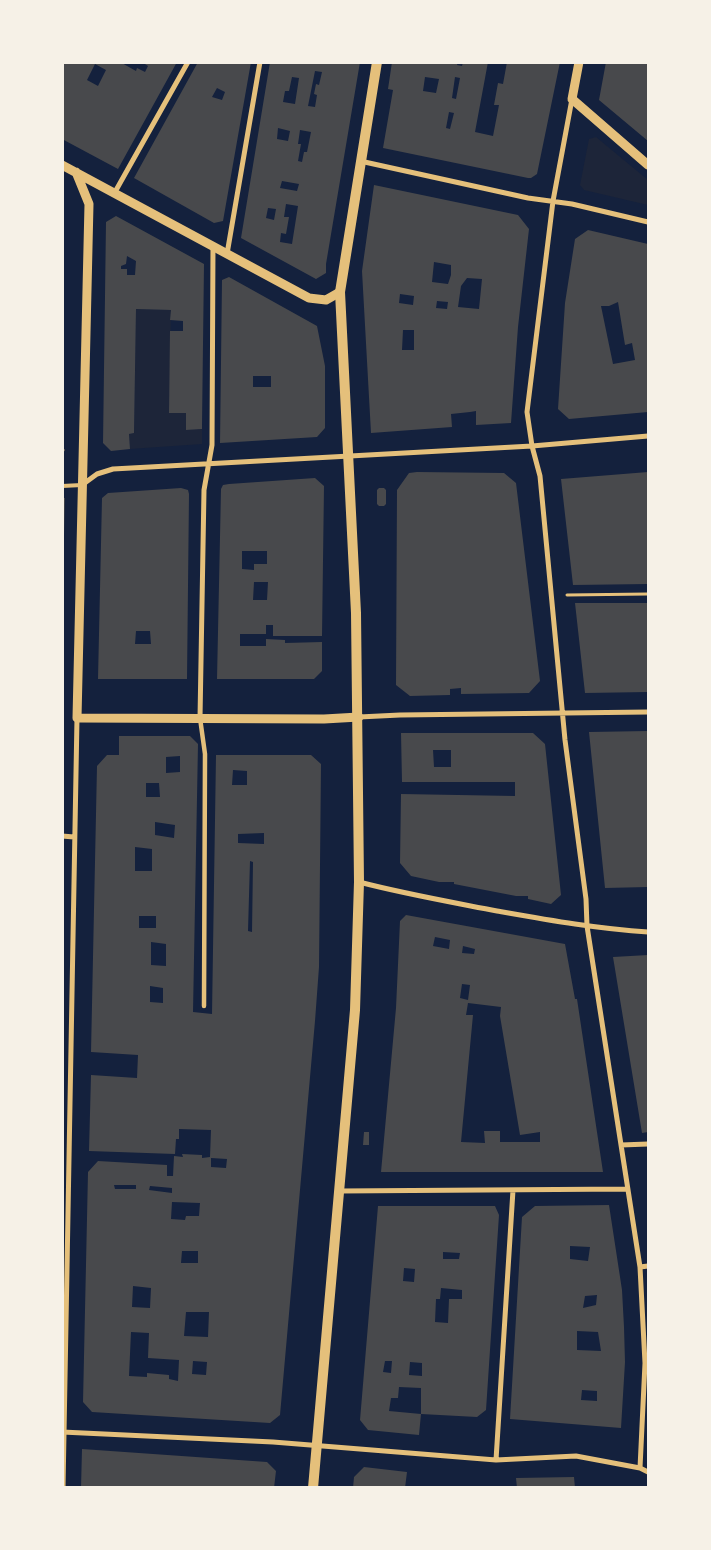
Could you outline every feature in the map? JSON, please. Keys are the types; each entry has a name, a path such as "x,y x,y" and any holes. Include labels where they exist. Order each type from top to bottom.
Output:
{"main road":[{"path":"313,1488 355,1010 359,882 359,717 356,613 340,292 377,62"}],"street":[{"path":"115,192 188,62"},
{"path":"226,254 260,62"},
{"path":"579,62 552,201 527,412 532,446 540,476 563,713 586,898 587,926 640,1267 647,1363 640,1468"},
{"path":"572,99 648,165"},
{"path":"360,161 648,222"},
{"path":"62,165 310,298 326,300 340,292"},
{"path":"63,1488 74,837 89,204 76,172"},
{"path":"204,1006 205,754 200,718 204,490 212,445 213,246"},
{"path":"82,486 97,474 113,469 532,446 648,436"},
{"path":"77,718 324,719 400,714 648,712"},
{"path":"62,836 74,837"},
{"path":"359,882 413,895 560,922 648,932"},
{"path":"62,1142 69,1142"},
{"path":"622,1145 648,1144"},
{"path":"340,1191 628,1189"},
{"path":"496,1460 513,1190"},
{"path":"640,1267 648,1266"},
{"path":"63,1432 317,1445 496,1460 576,1456 640,1468 648,1472"}],"lane":[{"path":"62,486 82,486"}],"path":[{"path":"552,595 648,594"}],"shaded area":[{"path":"596,137 648,180 648,205 584,190 580,185 589,139"},
{"path":"136,309 171,310 169,413 186,413 186,430 202,429 202,444 130,449 129,434 134,433"}],"building":[{"path":"63,62 120,62 136,71 137,68 145,72 148,66 142,62 177,62 118,169 62,139","holes":["95,64 106,70 98,86 87,80"]},
{"path":"198,62 251,62 223,221 214,223 134,178","holes":["217,88 225,92 222,100 212,97"]},
{"path":"270,62 360,62 326,273 316,279 241,238","holes":["315,71 322,72 319,85 316,84 314,94 317,95 315,107 308,106","292,77 299,78 295,104 283,102 285,91 289,91","278,128 290,131 288,141 277,139","300,130 311,132 307,152 304,152 302,162 298,161 301,144 298,144","282,181 299,184 297,191 280,188","286,204 298,206 292,244 280,242 281,233 286,234 289,217 284,217","268,208 276,209 274,220 266,218"]},
{"path":"392,62 458,62 457,65 462,66 463,62 488,62 475,132 493,136 499,105 494,105 498,83 503,84 507,62 560,62 537,174 531,178 383,148 393,90 388,89","holes":["425,77 439,79 436,93 423,91","455,77 460,78 456,99 452,98","449,112 454,113 450,129 446,128"]},
{"path":"606,62 648,64 648,141 599,100"},
{"path":"374,185 518,215 529,229 518,327 511,423 476,425 476,411 451,414 452,427 371,433 362,271","holes":["434,262 451,265 451,275 448,284 432,282","467,278 482,279 479,309 458,307 461,286","400,294 414,296 413,305 399,303","437,301 448,302 447,309 436,308","403,330 414,330 414,350 402,350"]},
{"path":"116,216 204,264 202,429 186,430 186,413 169,413 170,331 183,331 183,321 170,320 171,310 136,309 134,433 129,434 130,449 111,451 103,443 106,222","holes":["127,256 136,261 135,275 127,275 127,269 121,269 121,266 126,264"]},
{"path":"588,230 648,244 648,412 569,419 558,409 565,303 575,239","holes":["618,302 625,345 632,343 635,360 613,364 601,306 609,306"]},
{"path":"229,277 317,326 325,366 325,428 317,437 220,443 222,280","holes":["253,376 271,376 271,387 253,387"]},
{"path":"648,472 648,584 573,585 561,479"},
{"path":"409,473 504,473 516,483 540,681 529,693 461,694 461,688 450,689 450,695 410,696 396,685 397,490"},
{"path":"315,478 324,486 322,636 273,636 273,625 266,625 266,634 240,634 240,646 266,646 266,639 285,640 285,643 322,642 322,671 314,679 217,679 221,489 223,485","holes":["242,551 267,551 267,564 254,564 254,570 242,569","254,582 268,582 267,600 253,600"]},
{"path":"181,488 188,490 187,679 98,679 102,498 108,493","holes":["136,631 150,631 151,644 135,644"]},
{"path":"379,488 386,490 386,504 384,506 377,504 377,490"},
{"path":"62,498 65,498 64,536 62,536"},
{"path":"575,603 648,603 648,692 585,693"},
{"path":"648,731 648,887 605,888 589,732"},
{"path":"401,733 533,733 545,744 561,895 551,904 528,899 528,896 516,896 454,884 454,882 439,882 411,876 400,863 401,794 515,796 515,782 402,782","holes":["433,750 451,750 451,767 434,767"]},
{"path":"119,736 190,736 198,744 193,1012 212,1014 216,755 311,755 321,764 319,967 315,1021 280,1415 270,1423 92,1412 83,1402 88,1172 98,1161 167,1165 167,1176 173,1176 174,1156 183,1157 182,1154 202,1155 202,1158 210,1157 211,1130 179,1129 179,1139 176,1139 175,1154 89,1151 91,1075 137,1078 138,1055 91,1052 97,766 107,755 119,755","holes":["180,756 180,772 166,773 166,757","233,770 247,771 247,785 232,785","146,783 159,783 160,797 146,797","155,822 175,825 174,838 155,835","264,833 264,844 238,843 238,834","135,847 152,849 152,871 135,871","250,861 253,862 252,932 248,931","139,916 156,916 156,928 139,928","151,942 166,944 166,966 151,965","150,986 163,988 163,1003 150,1002","211,1158 227,1159 226,1168 211,1167","114,1185 136,1185 136,1189 115,1189","150,1186 172,1188 172,1193 149,1190","172,1202 200,1203 199,1216 186,1216 185,1220 171,1219","182,1251 198,1251 198,1263 181,1263","133,1286 151,1288 150,1308 132,1307","186,1312 209,1312 208,1337 184,1336","131,1332 149,1333 148,1358 179,1360 178,1381 169,1379 169,1375 147,1373 147,1377 129,1376","193,1361 207,1362 206,1375 192,1374"]},
{"path":"406,915 565,944 575,999 577,999 603,1172 381,1172 396,1008 400,921","holes":["435,937 450,940 449,949 433,946","463,946 475,949 474,954 462,953","462,984 470,985 468,1000 460,998","468,1003 501,1007 500,1016 520,1135 540,1132 540,1142 500,1142 500,1131 484,1131 485,1143 461,1142 473,1015 466,1015"]},
{"path":"648,955 648,1132 642,1133 613,957"},
{"path":"364,1132 369,1132 369,1145 363,1145"},
{"path":"609,1205 622,1290 624,1327 625,1362 621,1428 510,1419 522,1217 535,1206","holes":["570,1246 590,1247 588,1261 570,1259","597,1295 596,1305 583,1308 585,1296","577,1331 598,1332 601,1351 577,1350","582,1390 597,1391 597,1401 581,1400"]},
{"path":"378,1206 495,1206 499,1215 486,1410 477,1417 421,1414 419,1435 368,1430 360,1420","holes":["443,1252 460,1253 459,1259 443,1259","404,1268 415,1269 414,1282 403,1281","441,1288 462,1290 462,1299 449,1299 448,1323 435,1322 436,1299 440,1299","385,1361 392,1361 391,1373 383,1372","410,1362 422,1363 422,1376 409,1375","399,1387 421,1388 421,1414 389,1411 391,1398 398,1398"]},
{"path":"82,1449 267,1462 276,1471 274,1488 81,1488"},
{"path":"364,1467 407,1472 405,1488 353,1488 354,1477"},
{"path":"574,1477 575,1488 517,1488 516,1478"}]}
